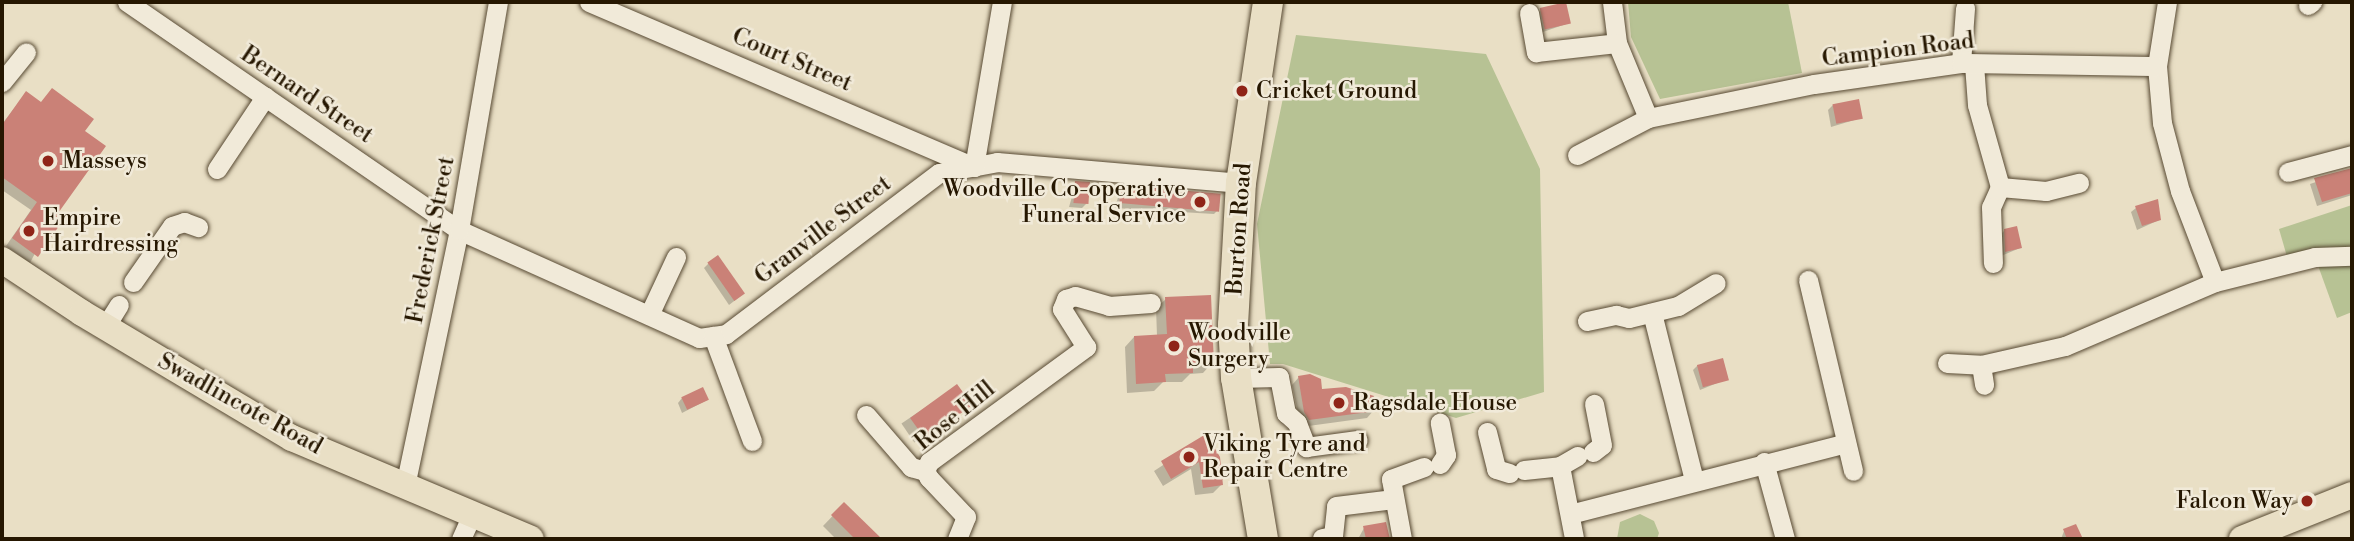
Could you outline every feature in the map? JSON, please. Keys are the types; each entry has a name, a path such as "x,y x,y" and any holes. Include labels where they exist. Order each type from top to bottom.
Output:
{"highway":[{"name":"Burton Road","path":"1263,539 1236,378 1233,325 1241,183 1268,2"}],"main road":[{"name":"Swadlincote Road","path":"2,260 112,316 292,438 531,539"},
{"path":"2242,539 2352,495"}],"street":[{"name":"Bernard Street","path":"127,2 459,230"},
{"name":"Frederick Street","path":"405,486 459,230 498,2"},
{"name":"Court Street","path":"589,2 974,167"},
{"path":"974,167 1002,2"},
{"path":"1612,2 1617,43 1648,118"},
{"path":"2167,2 2157,66 2162,123 2180,191 2215,282"},
{"path":"1965,8 1968,63 2000,187 1990,207 1993,263"},
{"path":"1529,13 1535,52 1617,43"},
{"path":"2,82 26,52"},
{"name":"Campion Road","path":"1577,155 1648,118 1814,84 1968,63 2157,66"},
{"path":"216,169 265,96"},
{"path":"2288,172 2352,155"},
{"name":"Granville Street","path":"713,336 726,334 939,173 997,162 1241,183"},
{"path":"2000,187 2046,191 2079,183"},
{"path":"134,282 172,226 184,222 198,227"},
{"path":"459,230 699,338 713,336 752,441"},
{"path":"1947,363 1981,365 2065,346 2215,282 2315,257 2352,256"},
{"path":"649,315 676,257"},
{"path":"1808,280 1853,471"},
{"path":"1587,321 1616,315 1629,318 1678,306 1716,283"},
{"name":"Rose Hill","path":"957,539 966,517 925,471 942,451 1086,347 1062,309 1066,299 1075,296 1109,306 1151,303"},
{"path":"1652,313 1694,480"},
{"path":"1981,365 1984,385"},
{"path":"1236,378 1279,377 1286,413 1297,423 1306,447 1358,440"},
{"path":"1487,432 1496,469 1517,472 1560,466 1602,445 1594,404"},
{"path":"866,415 911,467 925,471"},
{"path":"1402,539 1391,478 1432,465 1446,455 1440,423"},
{"path":"1570,514 1846,443"},
{"path":"1764,462 1785,539"},
{"path":"1560,466 1574,538"},
{"path":"1321,538 1333,536 1336,506 1394,499"},
{"path":"461,539 472,514"}],"green space":[{"path":"1628,2 1788,2 1802,73 1660,99 1631,37"},
{"path":"1296,35 1486,54 1540,169 1544,392 1456,418 1283,364 1270,364 1257,224"},
{"path":"2352,205 2352,250 2288,260 2279,229"},
{"path":"2352,258 2352,312 2337,318 2316,260"},
{"path":"1640,514 1654,521 1659,533 1657,539 1617,539 1620,522"}],"building":[{"path":"1566,2 1571,23 1545,30 1540,8"},
{"name":"Masseys","path":"52,88 94,119 85,131 106,146 56,216 63,220 38,257 12,238 37,202 2,177 2,125 26,91 41,102"},
{"path":"1859,99 1863,119 1836,124 1832,104"},
{"path":"2352,168 2352,193 2322,202 2314,178"},
{"path":"1075,181 1090,182 1088,204 1073,203"},
{"path":"1121,185 1221,194 1219,212 1119,203"},
{"path":"2158,199 2161,220 2142,226 2135,206"},
{"path":"2017,226 2022,248 2005,252 2004,229"},
{"path":"718,255 745,294 734,301 707,262"},
{"name":"Woodville Surgery","path":"1211,295 1214,364 1193,365 1193,373 1165,374 1166,382 1136,384 1134,336 1167,334 1165,297"},
{"path":"1723,358 1729,380 1703,387 1697,365"},
{"name":"Ragsdale House","path":"1310,374 1321,379 1322,389 1346,387 1374,396 1376,411 1309,420 1304,412 1298,376"},
{"path":"957,384 972,405 925,439 910,418"},
{"path":"703,387 709,400 687,410 681,397"},
{"name":"Viking Tyre and Repair Centre","path":"1206,434 1220,457 1223,485 1203,488 1199,462 1171,479 1161,461"},
{"path":"844,502 882,539 855,539 831,515"},
{"path":"1386,522 1390,539 1366,539 1363,526"},
{"path":"2076,524 2083,539 2067,539 2063,529"}],"place":[{"name":"Cricket Ground","path":"1242,91"},
{"name":"Masseys","path":"48,161"},
{"name":"Woodville Co-operative Funeral Service","path":"1200,202"},
{"name":"Empire Hairdressing","path":"29,231"},
{"name":"Woodville Surgery","path":"1174,346"},
{"name":"Ragsdale House","path":"1339,403"},
{"name":"Viking Tyre and Repair Centre","path":"1189,457"},
{"name":"Falcon Way","path":"2307,501"}]}
